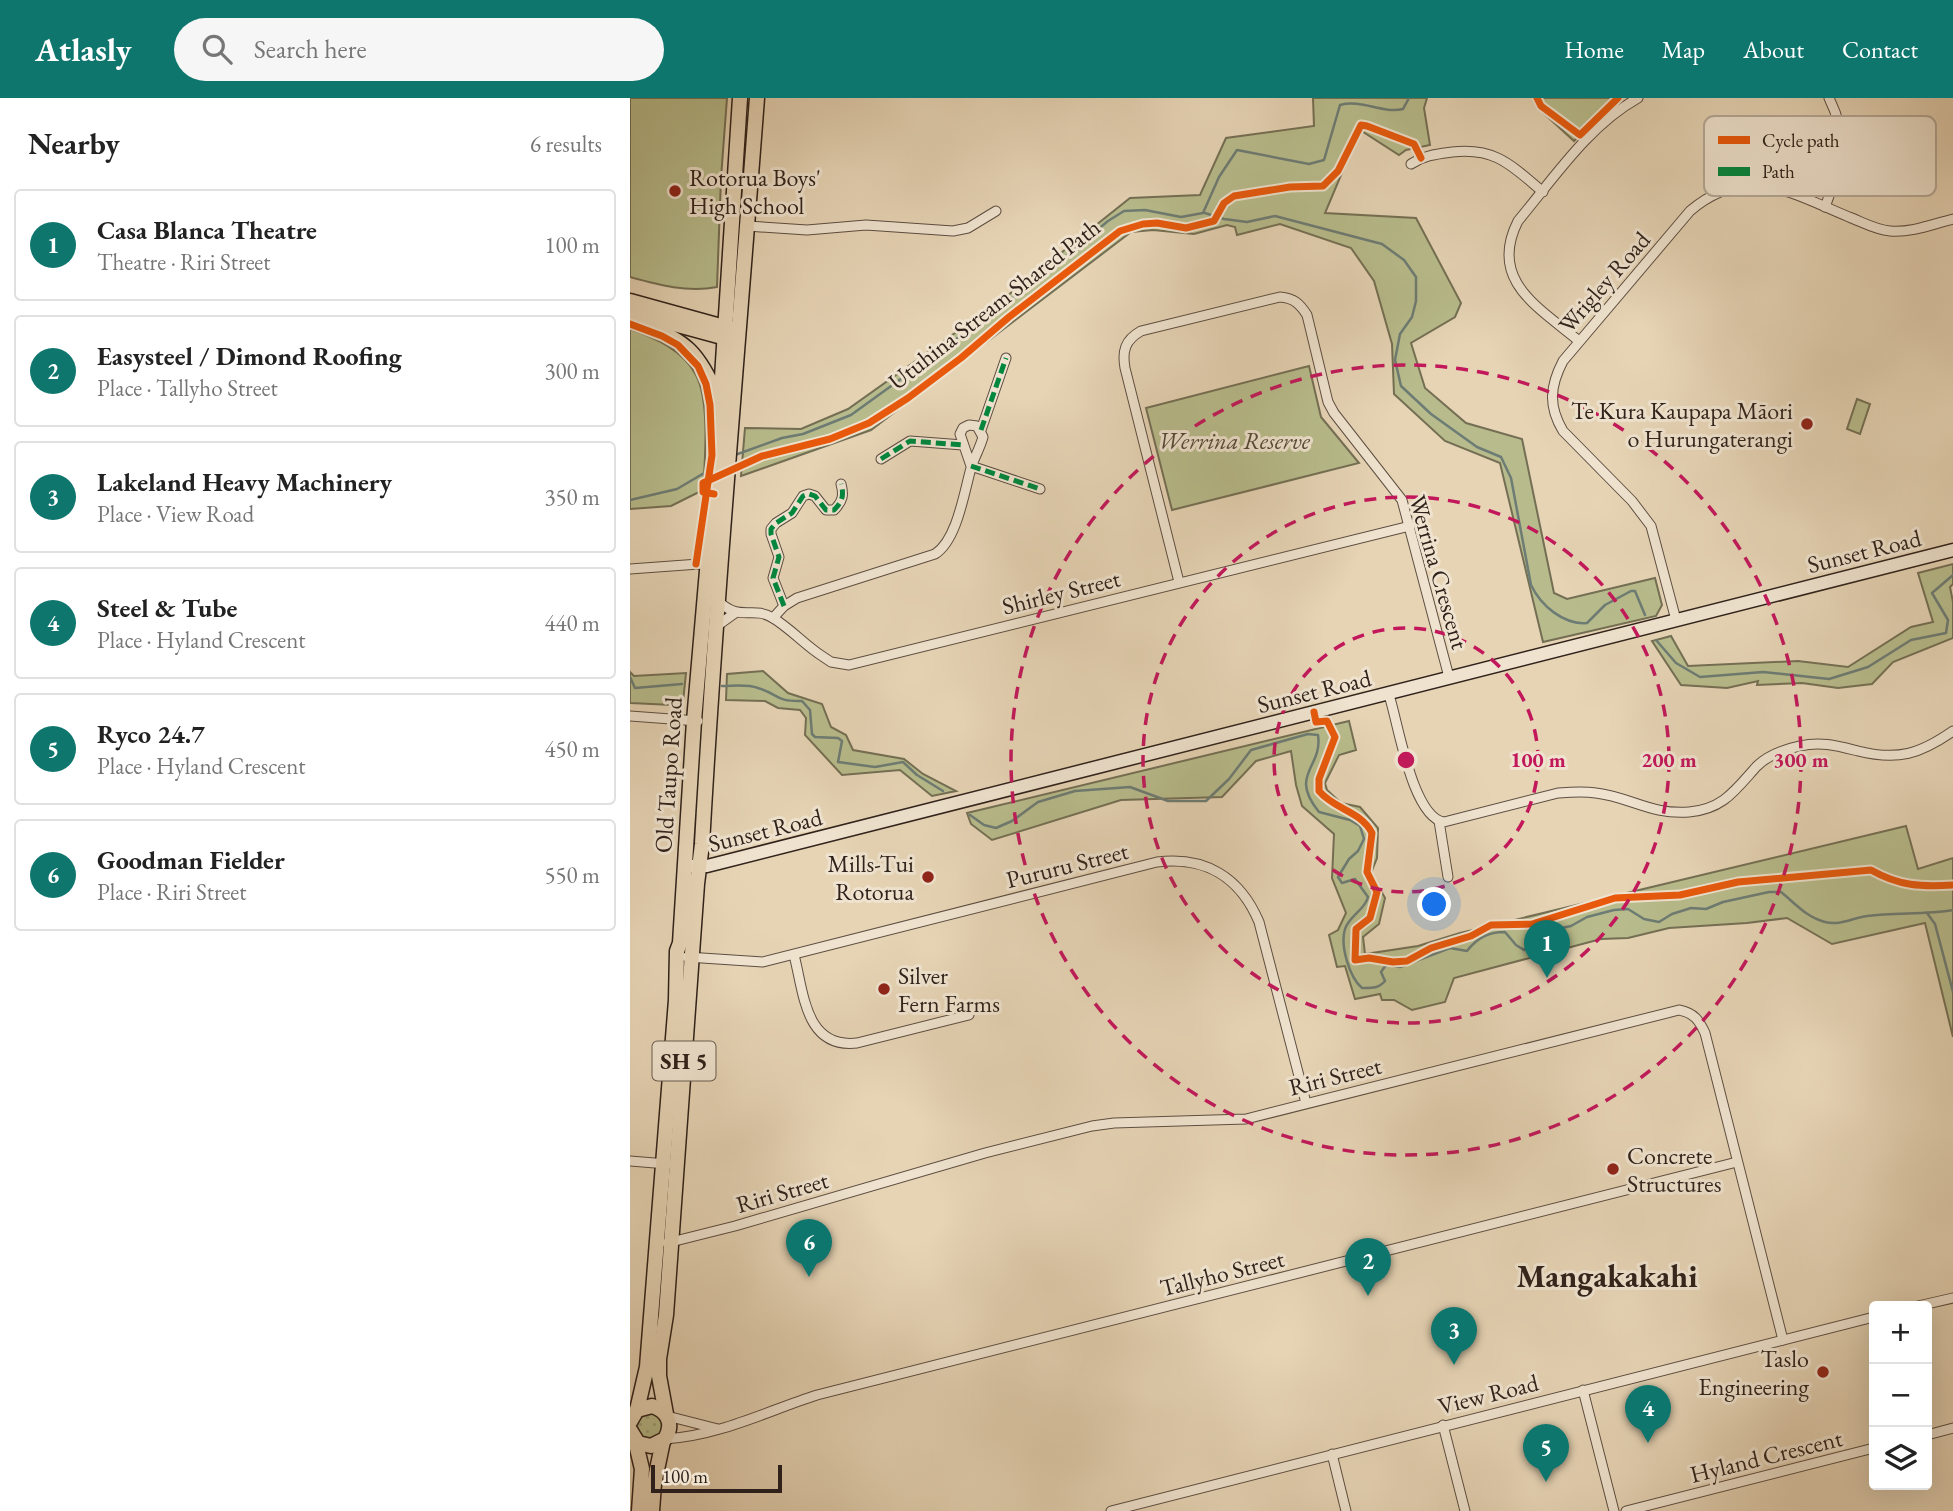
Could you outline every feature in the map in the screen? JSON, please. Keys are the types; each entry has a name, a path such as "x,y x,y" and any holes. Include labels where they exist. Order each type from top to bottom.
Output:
{"main road":[{"name":"Old Taupo Road","path":"692,866 694,721 713,567 732,334 740,98"},
{"name":"Old Taupo Road","path":"723,452 721,405 747,226 757,98"},
{"name":"Old Taupo Road","path":"737,141 741,160 739,214 741,222 747,226"},
{"path":"630,301 732,334"},
{"path":"630,314 732,334"},
{"path":"630,314 670,335 688,348 701,363 721,405"},
{"name":"Sunset Road","path":"692,866 1389,695 1449,677 1953,550"},
{"name":"Old Taupo Road","path":"666,1415 659,1368 671,1242 670,1164 684,956 709,722 717,599 713,567"},
{"name":"Old Taupo Road","path":"639,1511 642,1469 632,1425 647,1367 656,1245 670,1164"},
{"path":"664,1440 656,1446 646,1446 632,1425 652,1406 666,1415"},
{"name":"SH 5","path":"652,1511 654,1484 670,1425 666,1415"}],"street":[{"path":"1579,341 1522,291 1508,264 1508,249 1518,221 1605,120 1638,98"},
{"path":"1829,98 1836,116"},
{"path":"1411,164 1430,155 1480,151 1508,162 1543,192"},
{"name":"Wrigley Road","path":"1676,620 1651,526 1632,501 1563,432 1551,403 1555,375 1563,360 1690,211 1709,196"},
{"name":"Wrigley Road","path":"1798,196 1888,231 1911,230 1953,219"},
{"path":"1825,207 1829,196"},
{"path":"747,226 807,230 866,225 953,231 968,228 996,211"},
{"name":"Werrina Crescent","path":"1179,582 1125,369 1125,346 1132,337 1142,331 1280,297 1291,298 1307,315 1328,402 1334,414 1399,495 1449,677"},
{"path":"981,430 1006,358"},
{"path":"715,628 735,613 755,613 774,618 784,606 797,598 938,552 950,536 971,466 983,437 977,426 969,425 963,428 960,434 971,466"},
{"path":"881,459 910,441 963,445"},
{"path":"971,466 1040,489"},
{"path":"784,606 773,578 779,557 771,529 792,513 803,496 809,494 815,496 826,509 834,510 841,503 841,484"},
{"name":"Shirley Street","path":"774,618 831,662 849,665 1409,526"},
{"path":"630,569 713,567"},
{"path":"717,599 735,613"},
{"path":"1389,695 1415,786 1430,815 1439,821 1558,793 1577,792 1617,797 1663,813 1694,812 1709,808 1731,796 1763,761 1786,750 1825,743 1872,754 1897,756 1926,749 1953,731"},
{"path":"630,716 709,722"},
{"path":"1439,821 1448,877"},
{"name":"Pururu Street","path":"684,956 763,962 1157,862 1178,859 1223,875 1240,889 1251,903 1259,922 1306,1103"},
{"path":"794,955 811,1019 818,1032 834,1042 845,1045 857,1043 969,1014"},
{"name":"Riri Street","path":"656,1245 735,1226 985,1153 1092,1126 1114,1123 1234,1121 1679,1010 1697,1018 1704,1033 1783,1340"},
{"path":"630,1161 670,1164"},
{"name":"Tallyho Street","path":"664,1440 720,1430 817,1395 1737,1162"},
{"path":"1932,1303 1953,1298"},
{"name":"View Road","path":"1111,1511 1869,1318"},
{"path":"1583,1390 1614,1511"},
{"path":"666,1415 720,1430"},
{"path":"1443,1425 1465,1511"},
{"path":"1932,1434 1953,1428"},
{"name":"Hyland Crescent","path":"1626,1511 1869,1449"},
{"path":"1332,1454 1346,1511"}],"green space":[{"name":"Rotorua Boys' High School","path":"630,98 727,98 717,287 684,289 630,277"},
{"path":"1313,98 1427,98 1424,108 1430,145 1406,150 1399,155 1360,130 1325,213 1416,218 1461,303 1455,317 1411,343 1425,388 1466,423 1522,439 1554,593 1567,599 1655,578 1662,605 1656,616 1543,642 1500,463 1445,441 1394,394 1392,344 1374,281 1351,248 1280,224 1237,235 1235,227 1227,225 1194,234 1153,230 1131,232 871,430 741,476 745,428 801,429 848,409 1007,296 1130,198 1200,195 1226,138 1314,126"},
{"path":"1534,98 1620,99 1601,113 1574,141 1540,110"},
{"path":"630,329 676,352 690,366 700,386 706,431 703,490 671,506 630,509"},
{"name":"Werrina Reserve","path":"1309,366 1321,417 1359,463 1172,510 1146,408"},
{"path":"1857,399 1870,404 1860,434 1847,429"},
{"path":"1953,564 1953,584 1950,587 1953,602 1953,638 1893,662 1872,684 1838,688 1802,683 1757,685 1758,681 1727,688 1681,685 1652,641 1671,636 1688,666 1798,661 1848,667 1911,627 1933,622 1918,573"},
{"path":"763,671 788,693 822,704 831,727 846,735 853,750 904,759 923,774 956,791 932,796 900,770 842,775 805,735 806,718 800,710 778,708 765,701 726,700 727,674"},
{"path":"630,672 634,676 686,673 683,702 673,705 630,703"},
{"path":"1349,721 1356,750 1339,755 1325,783 1327,790 1341,803 1360,807 1378,828 1377,858 1371,873 1385,898 1379,924 1363,937 1365,954 1418,946 1460,933 1906,826 1918,869 1953,858 1953,1037 1925,923 1832,944 1787,918 1669,928 1628,938 1601,939 1454,978 1445,1002 1412,1010 1394,1000 1382,1000 1380,994 1355,999 1345,966 1337,967 1329,935 1338,930 1346,913 1332,878 1334,834 1302,806 1291,751 1256,761 1222,797 1121,800 992,840 971,824 967,813"},
{"path":"648,1411 662,1415 664,1435 645,1440 637,1425"}],"waterway":[{"path":"735,455 782,438 803,434 851,415 1035,282 1108,221 1124,211 1145,210 1181,217 1203,213 1219,177 1237,150 1309,164 1324,160 1340,105 1356,104 1395,110 1403,109 1409,98"},
{"path":"1205,213 1247,222 1275,216 1382,244 1404,260 1416,277 1416,301 1412,317 1400,334 1395,360 1401,386 1431,414 1477,447 1501,457 1511,478 1531,585 1535,593 1554,613 1570,621 1587,623 1605,605 1635,591 1645,615"},
{"path":"630,500 677,489 711,469"},
{"path":"1656,640 1676,663 1700,677 1763,672 1829,679 1868,667 1911,640 1946,633 1948,620 1932,593 1953,575"},
{"path":"630,677 635,688 682,684"},
{"path":"722,686 754,687 782,699 802,701 810,710 812,734 815,737 838,738 842,741 838,762 875,767 903,762 917,775 943,791"},
{"path":"970,815 984,825 996,828 1012,821 1038,802 1075,791 1130,787 1168,801 1206,801 1229,779 1251,750 1308,734 1318,735 1316,756 1306,780 1310,799 1319,812 1350,820 1360,826 1364,839 1338,877 1342,883 1355,879 1368,897 1364,906 1347,924 1344,936 1350,969 1362,988 1374,988 1382,984 1385,981 1381,972 1386,965 1400,967 1450,948 1467,951 1483,937 1499,932 1505,932 1524,950 1543,932 1571,926 1587,917 1614,910 1628,909 1644,919 1659,922 1672,914 1691,908 1706,909 1723,902 1769,892 1781,892 1818,920 1830,923 1878,915 1953,910"},
{"path":"1927,913 1935,924 1953,992"}],"marked path":[{"path":"981,430 1006,358"},
{"path":"881,459 910,441 963,445"},
{"path":"971,466 1040,489"},
{"path":"784,606 773,578 779,557 771,529 792,513 803,496 809,494 815,496 826,510 834,510 842,498 841,484"}],"cycle path":[{"path":"1537,98 1541,106 1580,135 1618,98"},
{"name":"Utuhina Stream Shared Path","path":"714,494 703,492 703,483 762,456 830,439 869,423 908,398 1120,231 1157,223 1186,228 1214,221 1224,203 1234,196 1290,187 1323,186 1338,171 1361,125 1414,144 1421,158"},
{"path":"630,324 678,345 698,366 706,384 710,405 712,455 696,564"},
{"path":"1314,712 1316,722 1327,721 1335,737 1319,779 1319,791 1355,815 1372,833 1367,872 1377,892 1370,918 1356,929 1355,960 1369,958 1407,961 1431,948 1471,936 1491,925 1532,924 1615,898 1680,895 1738,882 1871,870 1910,884 1953,885"}],"place":[{"name":"Rotorua Boys' High School","path":"675,191"},
{"name":"Te Kura Kaupapa Māori o Hurungaterangi","path":"1807,424"},
{"name":"Mills-Tui Rotorua","path":"928,877"},
{"name":"Casa Blanca Theatre","path":"1547,978"},
{"name":"Silver Fern Farms","path":"884,989"},
{"name":"Concrete Structures","path":"1613,1169"},
{"name":"Goodman Fielder","path":"809,1277"},
{"name":"Easysteel / Dimond Roofing","path":"1368,1296"},
{"name":"Lakeland Heavy Machinery","path":"1454,1365"},
{"name":"Taslo Engineering","path":"1823,1372"},
{"name":"Steel & Tube","path":"1648,1443"},
{"name":"Ryco 24.7","path":"1546,1482"}],"district":[{"name":"Mangakakahi","path":"1607,1276"}]}
